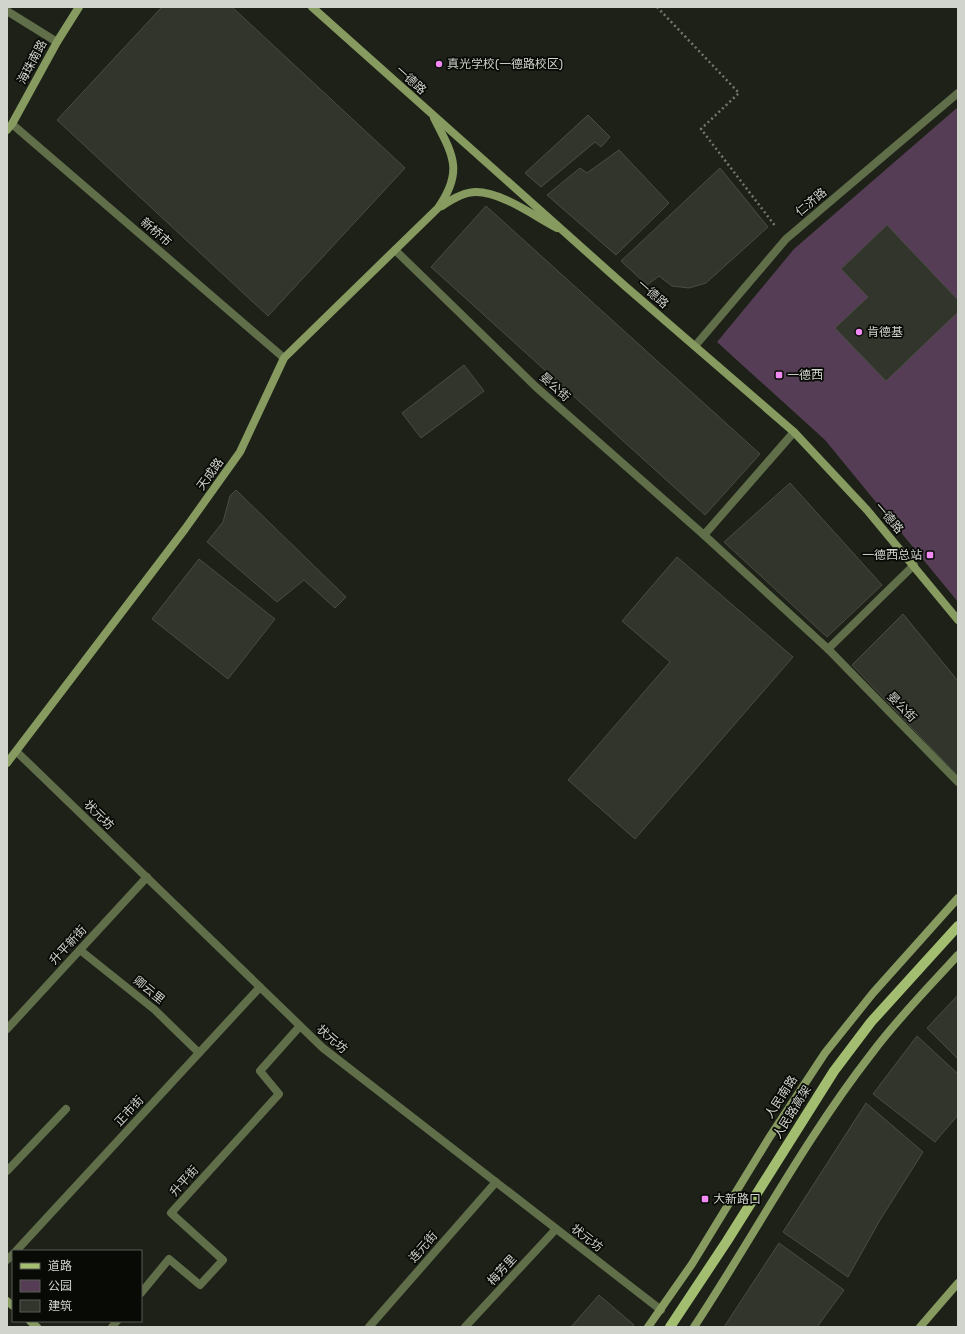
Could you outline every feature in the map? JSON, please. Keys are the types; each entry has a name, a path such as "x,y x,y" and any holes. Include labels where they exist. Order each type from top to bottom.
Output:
{"main road":[{"name":"海珠南路","path":"9,127 57,42 79,7"},
{"name":"一德路","path":"312,7 432,115 794,432 833,472 914,565 958,620"},
{"path":"432,115 447,144 454,170 449,193 438,208"},
{"path":"438,208 457,196 475,192 493,194 572,237"},
{"name":"天成路","path":"7,763 17,752 186,529 240,452 284,358 438,208"},
{"name":"人民南路","path":"648,1327 692,1264 769,1138 825,1053 873,993 958,898"},
{"name":"人民路高架","path":"670,1327 727,1241 834,1071 871,1022 958,926"},
{"path":"694,1327 742,1253 798,1161 851,1082 877,1046 958,955"},
{"path":"920,1327 958,1283"}],"street":[{"path":"7,11 57,42"},
{"name":"仁济路","path":"695,346 786,239 958,93"},
{"name":"新桥市","path":"9,127 284,358"},
{"name":"晏公街","path":"395,250 536,387 704,535 828,648 958,782"},
{"path":"704,535 794,432"},
{"path":"828,648 914,565"},
{"name":"状元坊","path":"17,752 322,1048 661,1310"},
{"name":"升平新街","path":"7,1029 147,877"},
{"name":"卿云里","path":"80,950 155,1010 199,1053"},
{"name":"正市街","path":"17,1250 260,987"},
{"name":"升平街","path":"142,1292 169,1259 200,1285 223,1260 171,1213 279,1094 260,1071 300,1026"},
{"path":"7,1171 66,1109"},
{"name":"连元街","path":"369,1327 496,1182"},
{"name":"梅芳里","path":"465,1327 556,1229"}],"path":[{"path":"657,7 739,93 701,129 786,239"}],"green space":[{"path":"958,107 958,602 825,440 717,342 794,249"}],"building":[{"path":"162,7 232,7 405,168 268,316 57,120"},
{"path":"588,115 610,137 601,147 595,142 541,187 525,173"},
{"path":"619,150 669,203 616,255 547,195 580,168 587,173"},
{"path":"720,168 768,227 706,283 689,288 672,286 659,276 647,285 621,261"},
{"path":"486,206 760,454 705,515 431,267"},
{"path":"887,225 958,300 958,312 886,381 835,328 868,297 841,269"},
{"path":"464,365 484,391 421,438 402,413"},
{"path":"790,483 882,585 827,637 724,542"},
{"path":"236,490 346,597 335,608 304,580 277,602 207,542 223,522 230,496"},
{"path":"677,557 793,657 635,839 568,780 670,662 622,621"},
{"path":"199,559 275,619 228,679 152,619"},
{"path":"903,614 958,681 958,776 852,665"},
{"path":"958,995 958,1059 927,1028"},
{"path":"917,1036 958,1074 958,1115 935,1142 873,1094"},
{"path":"866,1103 923,1152 880,1220 848,1277 783,1232"},
{"path":"779,1243 844,1290 817,1327 724,1327"},
{"path":"599,1295 634,1325 632,1327 571,1327"}],"place":[{"name":"真光学校(一德路校区)","path":"439,64"},
{"name":"肯德基","path":"859,332"},
{"name":"一德西","path":"779,375"},
{"name":"一德西总站","path":"930,555"},
{"name":"大新路口","path":"705,1199"}]}
